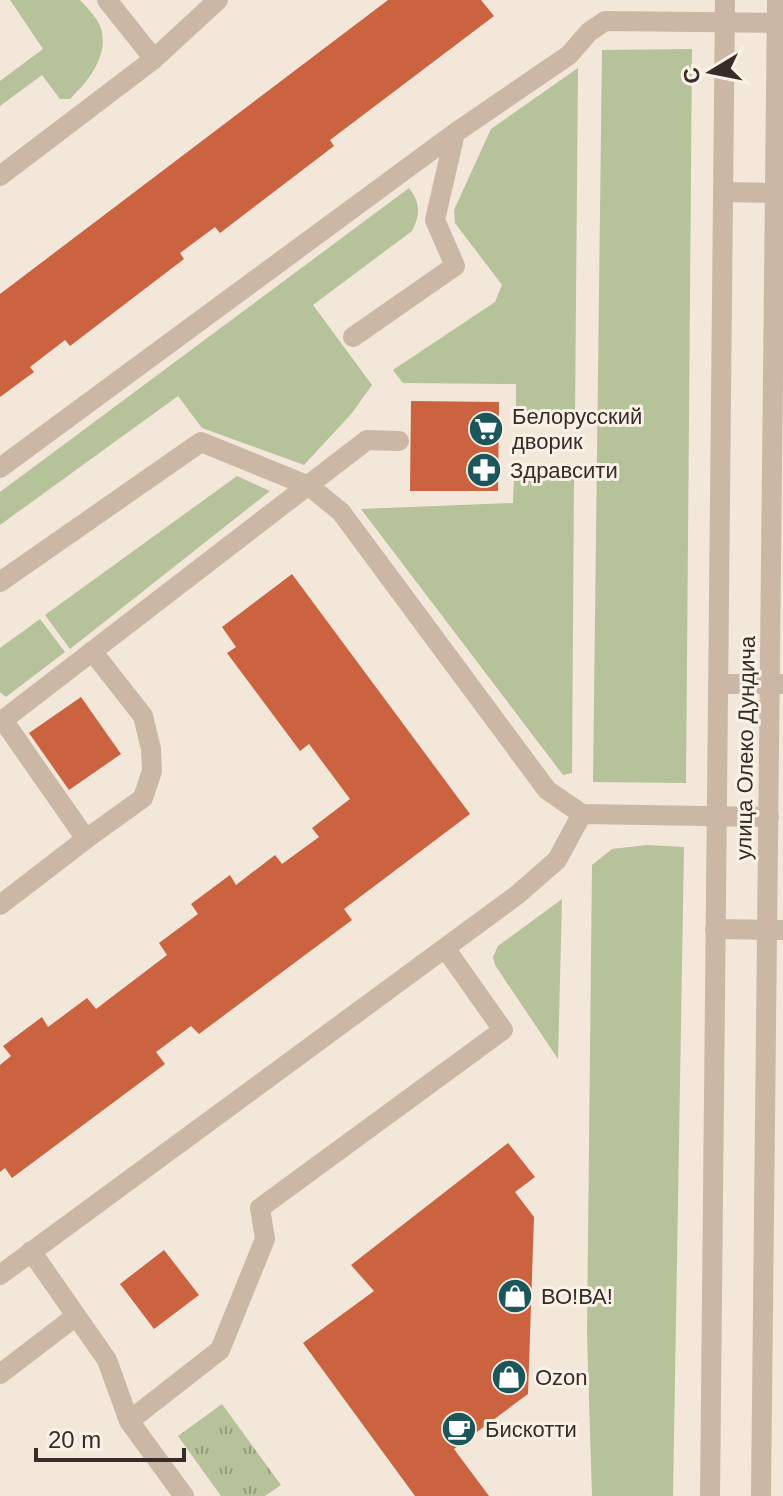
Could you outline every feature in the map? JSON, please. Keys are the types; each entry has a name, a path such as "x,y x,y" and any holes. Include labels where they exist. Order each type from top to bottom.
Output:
{"street":[{"path":"107,0 154,59"},
{"path":"0,176 154,59 218,0"},
{"name":"улица Олеко Дундича","path":"710,1496 725,0"},
{"name":"улица Олеко Дундича","path":"761,1496 775,930 769,817 777,684 777,0"},
{"path":"0,468 455,133 569,55 589,32 605,21 777,23"},
{"path":"353,337 455,266 435,220 455,133"},
{"path":"724,192 779,193"},
{"path":"86,839 3,720 367,440 399,441"},
{"path":"0,582 201,442 309,486 341,512 547,790 582,814 769,817"},
{"path":"0,905 143,798 152,771 151,749 143,716 92,651"},
{"path":"719,684 777,684"},
{"path":"0,1275 517,895 557,860 582,814"},
{"path":"715,929 775,930"},
{"path":"129,1421 220,1350 265,1239 260,1208 503,1030 445,948"},
{"path":"31,1251 107,1360 129,1421 184,1496"},
{"path":"0,1374 76,1316"}],"green space":[{"path":"10,0 80,0 99,23 103,42 99,61 70,99 60,99 42,75 0,106 0,81 43,49"},
{"path":"692,49 686,783 593,782 602,50"},
{"path":"578,68 575,417 567,421 516,422 516,384 403,383 393,370 495,302 502,285 455,223 454,210 491,129"},
{"path":"409,188 418,209 412,231 313,305 372,385 352,413 304,465 202,428 178,396 0,525 0,492"},
{"path":"237,476 270,491 70,649 45,615"},
{"path":"514,477 574,478 572,773 563,775 361,509 513,503"},
{"path":"40,619 65,652 6,697 0,692 0,648"},
{"path":"647,845 684,847 673,1496 592,1496 587,1334 592,865 612,849"},
{"path":"562,899 558,1059 495,965 493,957 498,946"},
{"path":"222,1404 281,1485 265,1496 221,1496 178,1436"}],"building":[{"path":"388,0 481,0 494,16 330,140 334,146 220,233 215,227 180,253 184,259 70,346 65,340 30,367 34,372 0,397 0,294"},
{"path":"411,401 499,402 498,491 410,491"},
{"path":"292,574 470,814 344,909 352,920 199,1034 191,1026 156,1052 165,1064 12,1178 5,1168 0,1172 0,1065 11,1056 3,1046 42,1017 48,1027 87,998 96,1009 167,955 159,943 198,914 191,904 230,875 236,885 275,855 282,864 319,837 312,828 350,799 309,744 300,751 227,653 236,647 222,627"},
{"path":"81,697 121,754 69,790 29,733"},
{"path":"508,1143 535,1177 515,1192 534,1217 528,1394 454,1449 489,1496 415,1496 303,1343 374,1291 351,1265"},
{"path":"164,1250 199,1295 154,1329 120,1284"}],"place":[{"name":"Белорусский дворик","path":"486,429"},
{"name":"Здравсити","path":"484,470"},
{"name":"ВО!ВА!","path":"515,1296"},
{"name":"Ozon","path":"509,1377"},
{"name":"Бискотти","path":"459,1429"}]}
